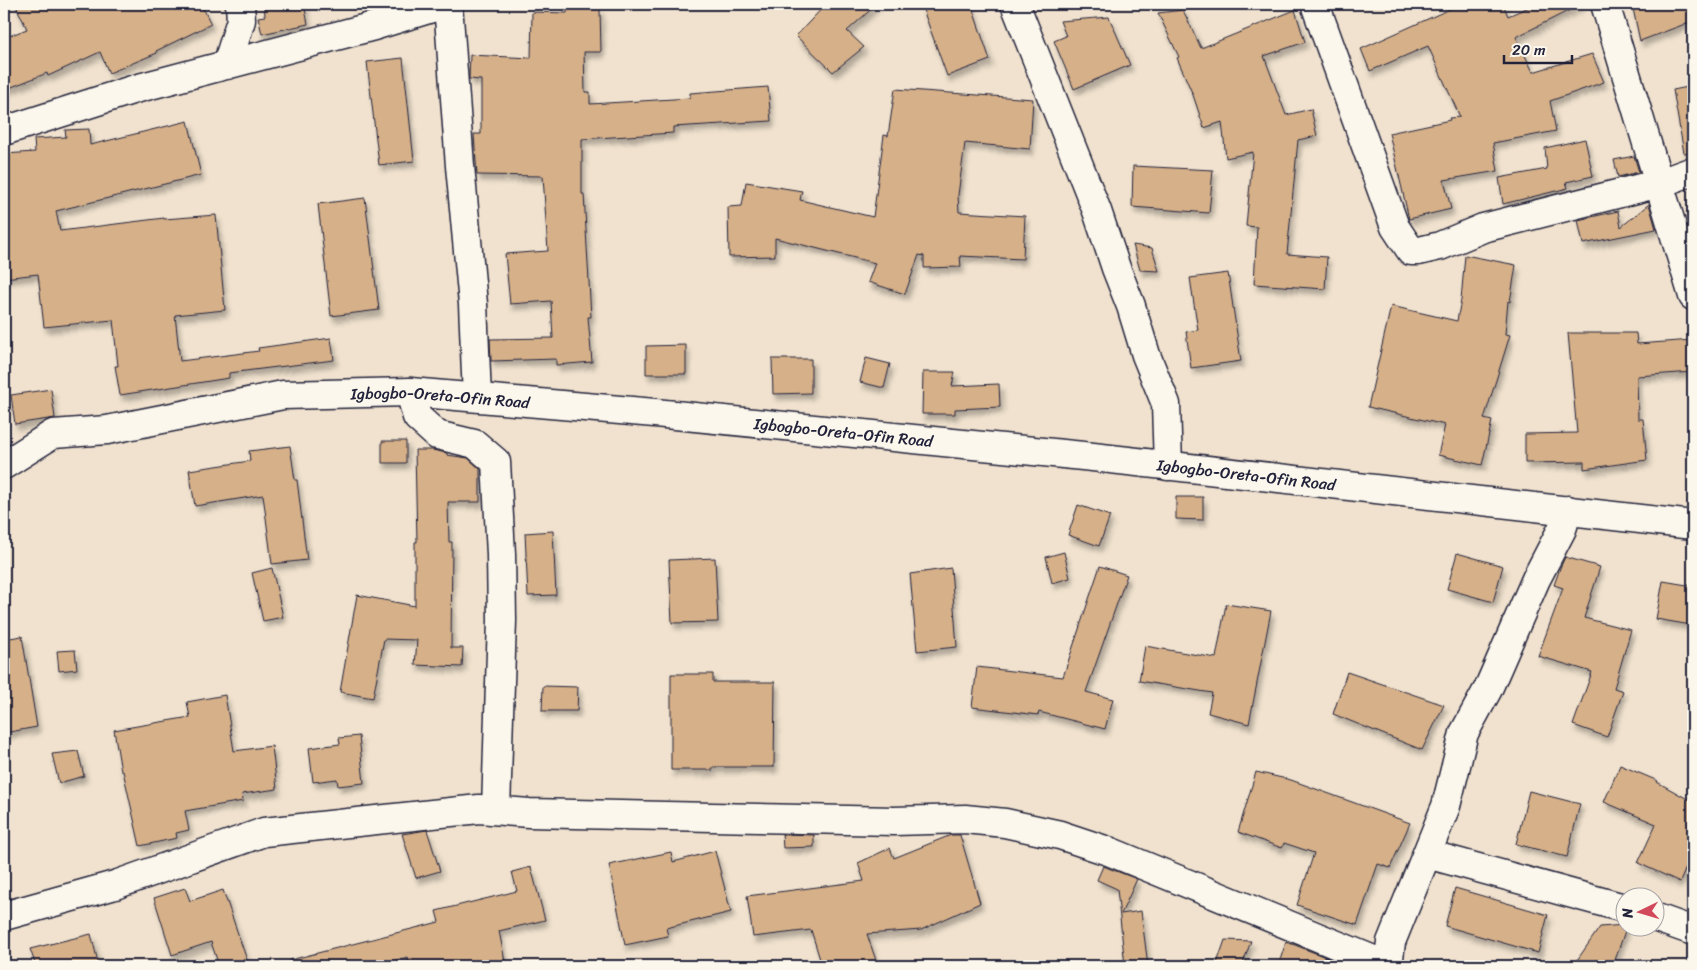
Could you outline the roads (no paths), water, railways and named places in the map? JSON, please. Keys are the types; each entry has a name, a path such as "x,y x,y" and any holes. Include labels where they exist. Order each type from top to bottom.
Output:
{"street":[{"path":"4,131 135,90 374,26 447,4 473,304 478,398"},
{"path":"1015,4 1097,212 1131,306 1146,356 1166,404 1168,466"},
{"path":"1315,4 1395,228 1404,243 1411,250 1419,251 1440,246 1483,228 1660,183 1693,171"},
{"path":"1605,4 1693,296"},
{"path":"241,12 270,53"},
{"path":"227,65 241,12"},
{"path":"410,392 416,418 437,435 475,444 496,462 501,554 502,620 496,810"},
{"name":"Igbogbo-Oreta-Ofin Road","path":"4,465 53,434 107,430 284,394 410,392 655,413 1168,466 1693,525"},
{"path":"4,916 115,885 264,832 479,809 529,813 894,821 965,819 1005,823 1060,835 1111,852 1388,966 1391,942 1446,806 1464,732 1488,689 1536,579 1562,529 1568,510"},
{"path":"1427,854 1614,905"},
{"path":"1664,921 1693,931"}]}
